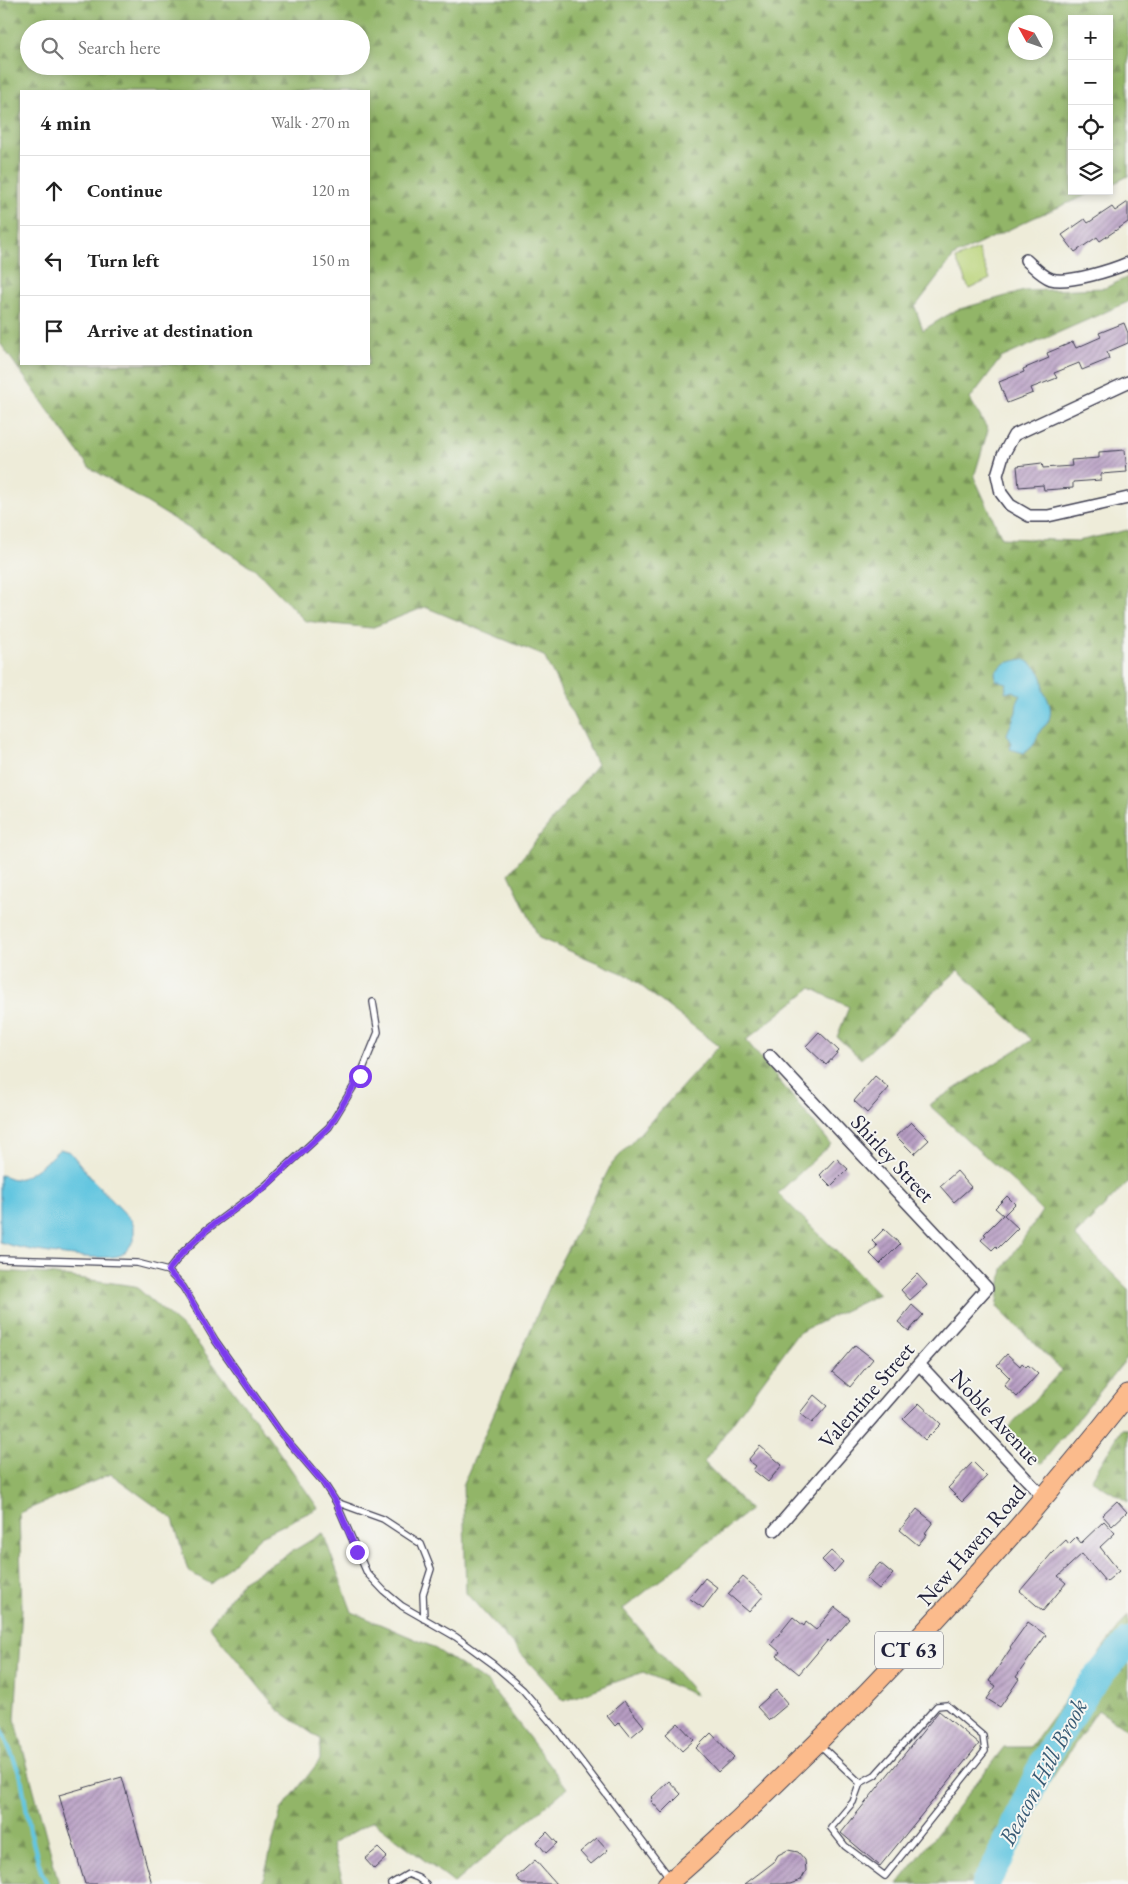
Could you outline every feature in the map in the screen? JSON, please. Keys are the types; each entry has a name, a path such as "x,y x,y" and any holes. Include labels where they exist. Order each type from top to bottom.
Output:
{"main road":[{"name":"New Haven Road","path":"669,1882 764,1796 908,1652 1044,1498 1128,1394"}],"street":[{"path":"1026,260 1041,274 1052,279 1066,280 1090,275 1128,263"},
{"path":"1128,382 1014,435 1003,455 997,475 1001,492 1010,505 1029,516 1048,516 1128,498"},
{"name":"Shirley Street","path":"770,1056 987,1288"},
{"name":"Valentine Street","path":"776,1530 987,1288"},
{"name":"Noble Avenue","path":"919,1364 1044,1498"}],"lane":[{"path":"168,1271 183,1252 206,1230 266,1186 329,1127 360,1076 378,1032 374,1002"},
{"path":"0,1259 137,1263 168,1271 183,1287 215,1340 280,1432 323,1482 336,1502 366,1573 402,1606 456,1637 493,1664 523,1690 558,1731 669,1882"},
{"path":"336,1502 383,1519 420,1544 431,1568 423,1594 424,1619"},
{"path":"947,1705 982,1736 984,1751 885,1876 845,1846 831,1828 853,1802 860,1783 875,1775 937,1706 947,1705"},
{"path":"818,1742 860,1783"},
{"path":"390,1884 408,1874 426,1884"}],"green space":[{"path":"0,0 1128,0 1128,176 1113,184 1113,15 1068,15 1068,195 1087,195 954,256 915,307 923,330 956,310 1024,291 1105,288 1128,277 1128,302 1001,358 970,399 988,430 974,477 1002,538 1078,541 1128,530 1128,1182 1075,1236 1128,1289 1128,1357 1041,1464 1006,1430 1062,1370 997,1307 1003,1269 1042,1211 1018,1186 929,1105 1032,1040 958,970 861,1059 837,1037 849,1007 811,988 746,1040 831,1144 778,1193 879,1294 798,1333 704,1462 750,1510 623,1609 697,1696 643,1672 564,1701 466,1593 463,1484 559,1265 611,1165 719,1046 627,975 539,938 509,874 597,764 544,656 425,607 371,628 305,621 255,569 89,467 0,343"},
{"path":"978,249 990,279 969,289 956,259"},
{"path":"0,1271 48,1274 135,1286 192,1336 270,1439 318,1508 261,1536 211,1584 188,1571 173,1519 111,1474 19,1513 22,1608 15,1719 59,1884 0,1884"},
{"path":"1122,1429 1128,1429 1128,1502 1091,1480"},
{"path":"323,1533 352,1612 431,1646 488,1683 567,1788 454,1883 373,1821 332,1844 344,1884 262,1884 281,1810 320,1760 320,1739 278,1710 209,1626 243,1581"},
{"path":"1128,1615 1128,1730 1098,1710 1048,1784 994,1884 898,1884 1004,1747 1030,1747"}],"water":[{"path":"1023,659 1039,672 1043,680 1043,691 1049,702 1050,710 1050,718 1047,723 1033,746 1024,753 1010,749 1012,743 1007,734 1021,695 1013,691 1005,693 1007,683 996,680 995,672 1005,663"},
{"path":"60,1149 70,1152 92,1179 132,1221 134,1241 121,1255 111,1257 80,1257 25,1249 0,1242 0,1175 15,1179 21,1178 39,1167"}],"building":[{"path":"1128,202 1128,222 1100,241 1097,237 1075,252 1062,235 1085,219 1088,223 1112,207 1115,211"},
{"path":"1124,323 1128,333 1128,343 1107,352 1109,359 1082,370 1079,363 1054,373 1057,378 1031,388 1033,393 1007,403 999,382 1024,372 1023,369 1049,358 1047,353 1073,342 1076,348 1101,337 1099,333"},
{"path":"1125,450 1127,472 1101,474 1101,480 1073,482 1073,488 1044,490 1043,485 1019,487 1017,466 1042,463 1043,468 1072,466 1071,460 1099,458 1099,452"},
{"path":"819,1032 839,1051 826,1065 806,1046"},
{"path":"875,1076 889,1088 867,1113 854,1101"},
{"path":"911,1122 929,1140 914,1154 896,1136"},
{"path":"836,1158 848,1169 831,1186 820,1175"},
{"path":"957,1171 971,1187 954,1202 940,1186"},
{"path":"1007,1196 1015,1204 1004,1215 1018,1228 998,1248 996,1246 992,1250 981,1240 986,1235 984,1234 1003,1215 995,1208"},
{"path":"884,1229 900,1244 880,1264 870,1254 877,1246 872,1241"},
{"path":"917,1274 927,1285 910,1300 901,1290"},
{"path":"912,1305 923,1315 909,1331 898,1322"},
{"path":"855,1345 873,1359 850,1387 832,1372"},
{"path":"1007,1354 1020,1366 1022,1363 1026,1367 1028,1365 1038,1374 1017,1397 1004,1385 1010,1378 997,1365"},
{"path":"814,1395 827,1406 812,1423 800,1413"},
{"path":"919,1403 941,1424 925,1440 903,1419"},
{"path":"760,1446 782,1465 768,1482 753,1470 756,1466 748,1460"},
{"path":"973,1462 987,1476 962,1502 948,1488"},
{"path":"1117,1501 1127,1512 1112,1526 1102,1515"},
{"path":"917,1509 933,1522 925,1533 927,1534 918,1545 900,1530"},
{"path":"1104,1521 1115,1533 1100,1547 1119,1571 1106,1582 1082,1554 1058,1576 1066,1583 1043,1611 1020,1591 1052,1553 1066,1540 1069,1544 1076,1537 1081,1543"},
{"path":"831,1551 843,1562 834,1572 822,1560"},
{"path":"880,1563 893,1574 879,1589 866,1578"},
{"path":"743,1577 764,1595 749,1612 728,1594"},
{"path":"705,1578 718,1588 703,1608 689,1598"},
{"path":"835,1607 850,1619 830,1642 828,1640 799,1674 777,1656 780,1652 771,1644 793,1617 804,1626 806,1622 816,1630"},
{"path":"1028,1622 1046,1635 1016,1677 1019,1679 1000,1707 987,1699 996,1686 989,1681"},
{"path":"776,1690 788,1704 769,1720 757,1707"},
{"path":"624,1701 644,1726 631,1737 619,1722 615,1726 607,1716"},
{"path":"939,1711 979,1744 880,1866 841,1833"},
{"path":"678,1723 694,1740 682,1751 666,1734"},
{"path":"711,1733 734,1757 718,1772 696,1748"},
{"path":"122,1777 152,1884 85,1884 59,1795"},
{"path":"669,1781 681,1794 662,1813 651,1801 653,1800 651,1798"},
{"path":"547,1832 557,1843 546,1853 537,1842"},
{"path":"597,1838 608,1850 591,1864 580,1852"},
{"path":"378,1848 387,1857 374,1869 365,1859"},
{"path":"788,1850 798,1852 805,1860 806,1871 801,1880 790,1884 745,1884 774,1862 778,1855"},
{"path":"535,1860 556,1884 522,1884 516,1877"}],"waterway":[{"name":"Beacon Hill Brook","path":"985,1884 1000,1858 1045,1759 1089,1687 1128,1642"},
{"path":"0,1726 21,1777 30,1831 41,1871 47,1884"}],"route":[{"path":"357,1552 336,1502 323,1482 280,1432 215,1340 183,1287 168,1271 183,1252 206,1230 266,1186 329,1127 360,1076"}]}
